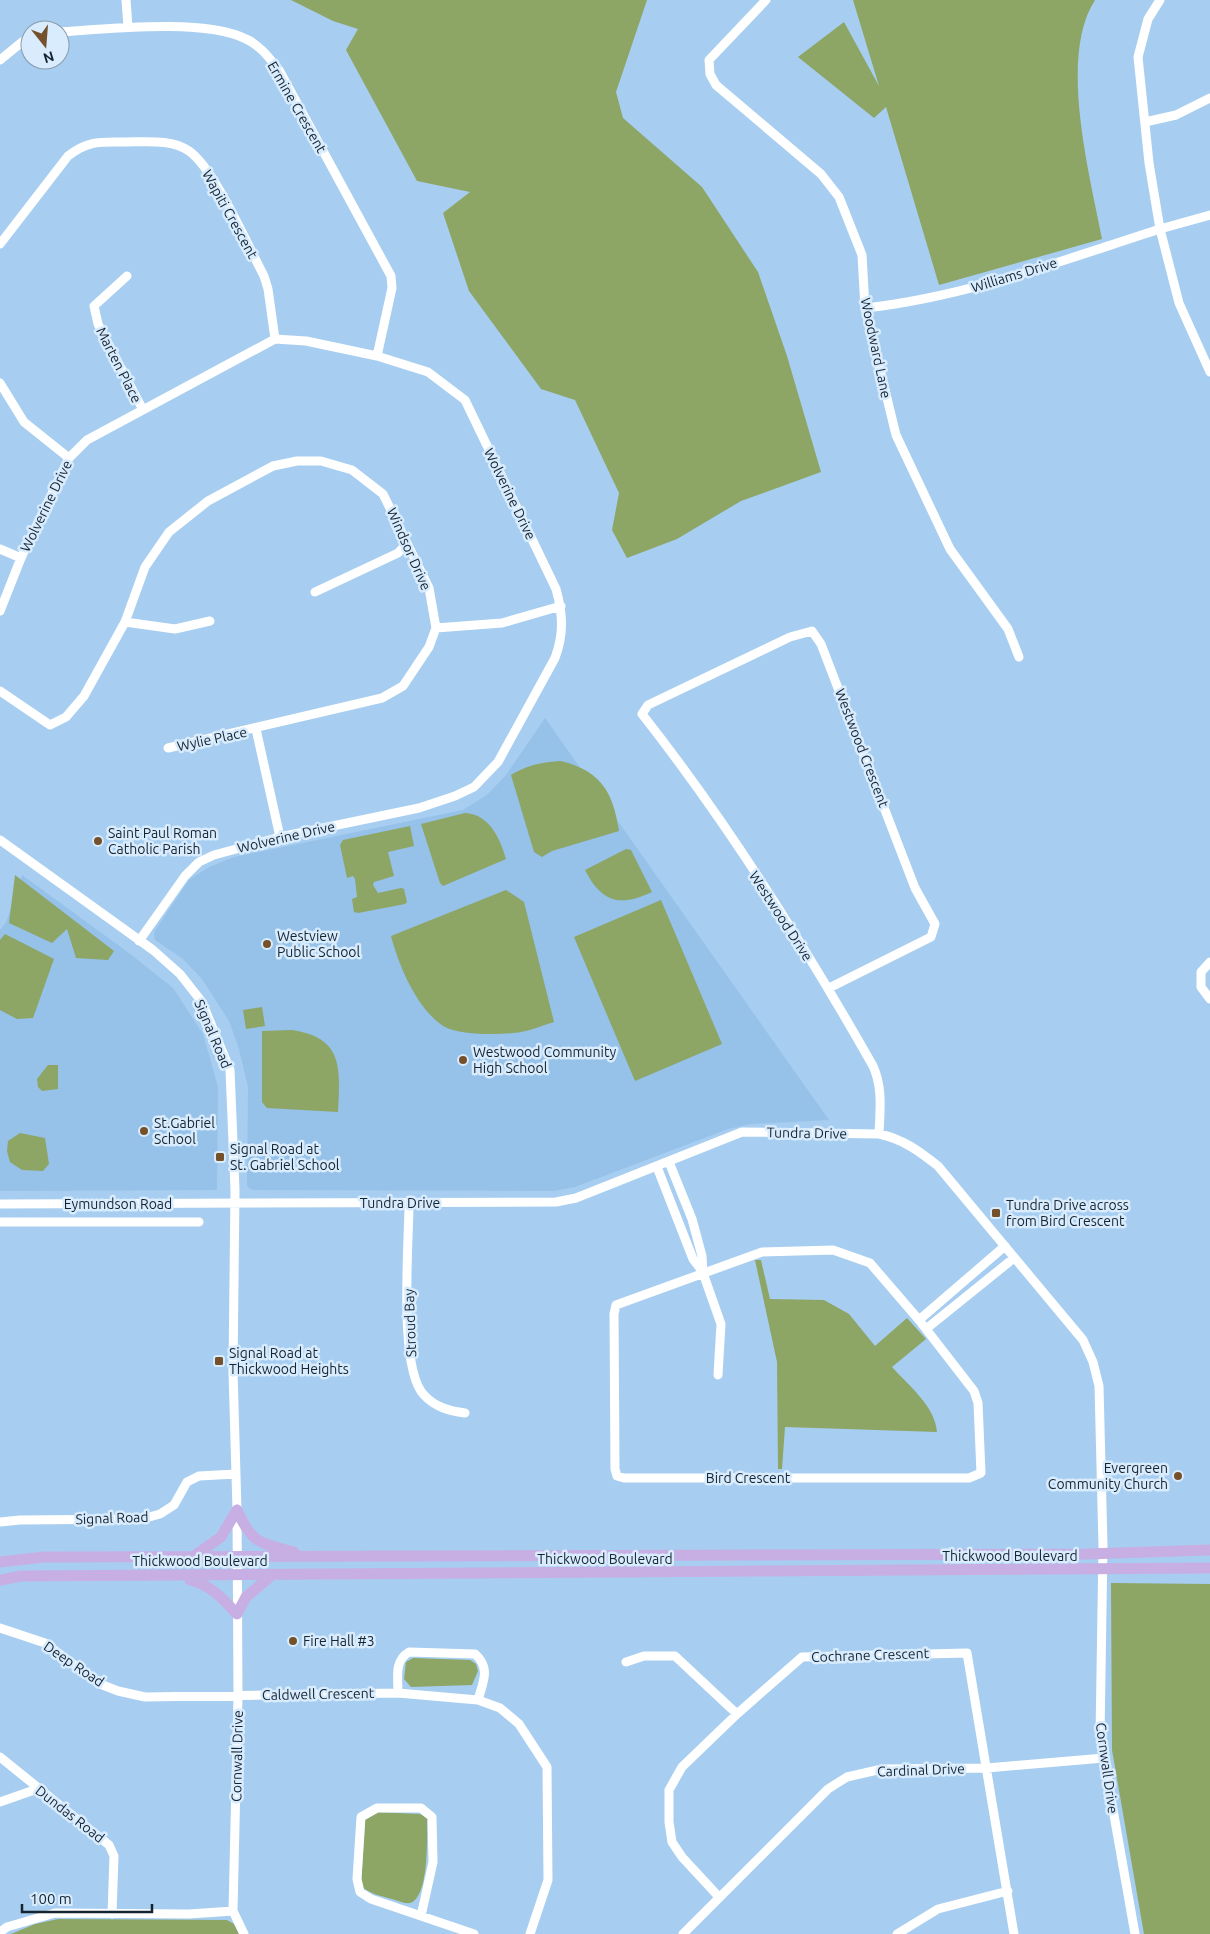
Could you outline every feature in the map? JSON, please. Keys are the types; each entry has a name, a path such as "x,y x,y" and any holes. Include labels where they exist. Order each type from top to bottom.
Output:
{"main road":[{"path":"237,1510 246,1531 259,1543 308,1556"},
{"path":"194,1556 221,1537 237,1510"},
{"name":"Thickwood Boulevard","path":"0,1562 44,1557 1102,1554 1210,1550"},
{"name":"Thickwood Boulevard","path":"0,1580 21,1576 1101,1571 1210,1568"},
{"path":"175,1576 204,1583 217,1592 237,1614 246,1597 271,1576"}],"street":[{"path":"126,0 128,27"},
{"name":"Woodward Lane","path":"766,0 709,60 710,74 716,84 821,174 839,196 862,255 865,308 896,435 950,550 1008,629 1018,657"},
{"path":"1160,0 1148,18 1138,57 1149,164 1160,230 1179,303 1210,372"},
{"name":"Ermine Crescent","path":"70,31 128,27 217,29 248,39 271,59 279,70 391,276 392,288 377,356"},
{"path":"0,60 20,44"},
{"path":"1145,122 1176,115 1210,98"},
{"name":"Wapiti Crescent","path":"0,244 68,156 80,146 92,142 162,142 189,151 210,173 264,276 268,289 275,339"},
{"name":"Williams Drive","path":"865,308 903,304 972,288 1210,215"},
{"name":"Marten Place","path":"127,276 94,306 98,324 142,408"},
{"name":"Wolverine Drive","path":"0,611 21,558 69,458 87,440 142,408 275,339 306,341 377,356 428,372 465,400 556,589 561,606 562,622 560,642 550,670 498,762 474,787 455,796 419,808 280,837 214,855 199,862 185,876 139,941"},
{"path":"0,383 24,422 69,458"},
{"name":"Windsor Drive","path":"0,691 50,725 66,718 84,696 125,622 145,567 168,532 208,501 273,466 297,461 321,461 352,470 383,494 429,588 436,628"},
{"path":"315,592 398,553 407,543"},
{"path":"0,549 21,558"},
{"path":"280,837 256,729 382,698 403,686 430,647 436,628 502,623 561,606"},
{"path":"125,622 174,629 210,620"},
{"name":"Westwood Crescent","path":"642,714 648,705 790,637 812,631 821,644 916,888 935,924 931,937 829,988"},
{"name":"Westwood Drive","path":"642,714 688,772 829,988 879,1078 881,1095 879,1134"},
{"name":"Wylie Place","path":"168,748 256,729"},
{"name":"Signal Road","path":"0,840 153,950 180,974 202,1002 230,1070 235,1203 233,1371 237,1576"},
{"path":"1210,962 1201,972 1201,987 1210,999"},
{"name":"Tundra Drive","path":"235,1203 556,1202 576,1198 742,1132 879,1134 898,1138 938,1166 1083,1340 1093,1362 1099,1386 1102,1554"},
{"path":"670,1162 692,1219 702,1256 703,1273"},
{"path":"657,1167 694,1259 703,1273 721,1324 718,1374"},
{"name":"Eymundson Road","path":"0,1204 235,1203"},
{"name":"Stroud Bay","path":"409,1203 408,1350 415,1381 424,1395 446,1411 464,1413"},
{"path":"140,1204 140,1222"},
{"path":"680,1224 692,1219"},
{"path":"0,1222 199,1222"},
{"path":"919,1320 1005,1246"},
{"name":"Bird Crescent","path":"833,1250 870,1263 919,1320 974,1391 978,1403 981,1473 969,1478 624,1478 617,1476 615,1469 614,1314 616,1305 703,1273 762,1252 833,1250"},
{"path":"926,1329 1014,1258"},
{"path":"961,1284 970,1295"},
{"name":"Signal Road","path":"0,1522 20,1520 142,1519 167,1510 174,1504 187,1482 199,1476 236,1474"},
{"name":"Cornwall Drive","path":"1102,1554 1100,1736 1135,1934"},
{"name":"Cornwall Drive","path":"237,1576 238,1696 233,1911 244,1934"},
{"name":"Deep Road","path":"0,1628 45,1642 100,1684 118,1691 144,1697 238,1696"},
{"path":"398,1693 398,1664 401,1657 409,1652 475,1654 483,1661 487,1671 478,1700"},
{"name":"Cochrane Crescent","path":"719,1897 682,1857 672,1842 669,1822 669,1790 682,1767 737,1714 802,1657 968,1652 1014,1934"},
{"path":"626,1662 644,1656 675,1656 737,1714"},
{"name":"Caldwell Crescent","path":"238,1696 398,1693 478,1700 500,1708 519,1724 547,1766 548,1880 530,1934"},
{"name":"Dundas Road","path":"0,1757 37,1789 109,1845 114,1856 112,1914"},
{"name":"Cardinal Drive","path":"683,1934 828,1788 848,1777 882,1769 987,1768 1104,1758"},
{"path":"0,1802 37,1789"},
{"path":"421,1916 433,1862 432,1817 421,1808 377,1808 361,1816 357,1880 360,1892 371,1899 421,1916 474,1934"},
{"path":"897,1934 938,1909 1008,1891"},
{"path":"0,1932 6,1927 55,1913 189,1914 233,1911"}],"shaded area":[{"path":"545,718 829,1120 751,1124 728,1129 575,1187 553,1191 252,1190 247,1186 248,1087 239,1049 229,1021 202,979 183,959 155,940 154,932 189,880 209,867 234,857 463,810 487,795 506,775"},
{"path":"22,875 129,953 173,988 203,1034 218,1087 217,1190 0,1191 0,930 6,922"}],"green space":[{"path":"291,0 647,0 616,92 623,118 702,187 758,272 787,356 821,472 741,501 677,539 627,558 612,530 619,493 575,400 541,389 469,291 443,213 470,192 417,181 346,50 358,29 333,21"},
{"path":"853,0 1095,0 1084,24 1079,52 1078,84 1085,150 1102,239 939,285 886,107 874,118 798,57 844,22 879,86"},
{"path":"561,761 586,771 603,785 613,805 619,831 552,851 542,857 534,852 511,775 535,765"},
{"path":"465,813 473,814 487,822 497,835 506,859 443,886 440,883 421,824"},
{"path":"410,826 414,846 388,852 394,876 374,882 373,885 378,893 404,889 407,902 405,904 358,913 354,912 352,899 357,897 355,879 353,876 347,878 340,845 343,840"},
{"path":"626,849 631,850 652,892 630,900 613,899 598,889 585,870"},
{"path":"15,875 114,951 108,960 76,958 67,929 52,943 9,923"},
{"path":"506,890 524,902 554,1022 534,1029 513,1033 479,1034 451,1030 435,1019 418,999 404,973 391,936"},
{"path":"661,900 722,1044 635,1081 574,937"},
{"path":"5,934 54,959 33,1018 17,1019 0,1010 0,940"},
{"path":"262,1007 265,1026 246,1029 243,1010"},
{"path":"292,1030 309,1034 321,1040 330,1048 338,1069 338,1112 267,1108 262,1102 262,1031"},
{"path":"48,1065 58,1065 58,1089 42,1091 38,1087 37,1079"},
{"path":"20,1133 45,1138 49,1164 43,1171 22,1170 10,1162 7,1151 8,1141"},
{"path":"755,1260 761,1260 770,1299 824,1300 849,1314 875,1346 907,1318 926,1339 892,1367 926,1405 932,1414 937,1432 785,1427 782,1469 778,1469 777,1362"},
{"path":"1111,1583 1210,1584 1210,1934 1144,1934 1112,1750"},
{"path":"413,1658 470,1660 476,1664 478,1671 472,1685 411,1687 404,1679 406,1662"},
{"path":"375,1812 420,1814 427,1818 425,1874 419,1894 412,1902 403,1903 380,1896 361,1886 365,1819"},
{"path":"58,1919 227,1920 234,1924 239,1934 11,1934 35,1924"}],"place":[{"name":"Saint Paul Roman Catholic Parish","path":"98,841"},
{"name":"Westview Public School","path":"267,944"},
{"name":"Westwood Community High School","path":"463,1060"},
{"name":"St.Gabriel School","path":"144,1131"},
{"name":"Signal Road at St. Gabriel School","path":"220,1157"},
{"name":"Tundra Drive across from Bird Crescent","path":"996,1213"},
{"name":"Signal Road at Thickwood Heights","path":"219,1361"},
{"name":"Evergreen Community Church","path":"1178,1476"},
{"name":"Fire Hall #3","path":"293,1641"}]}
